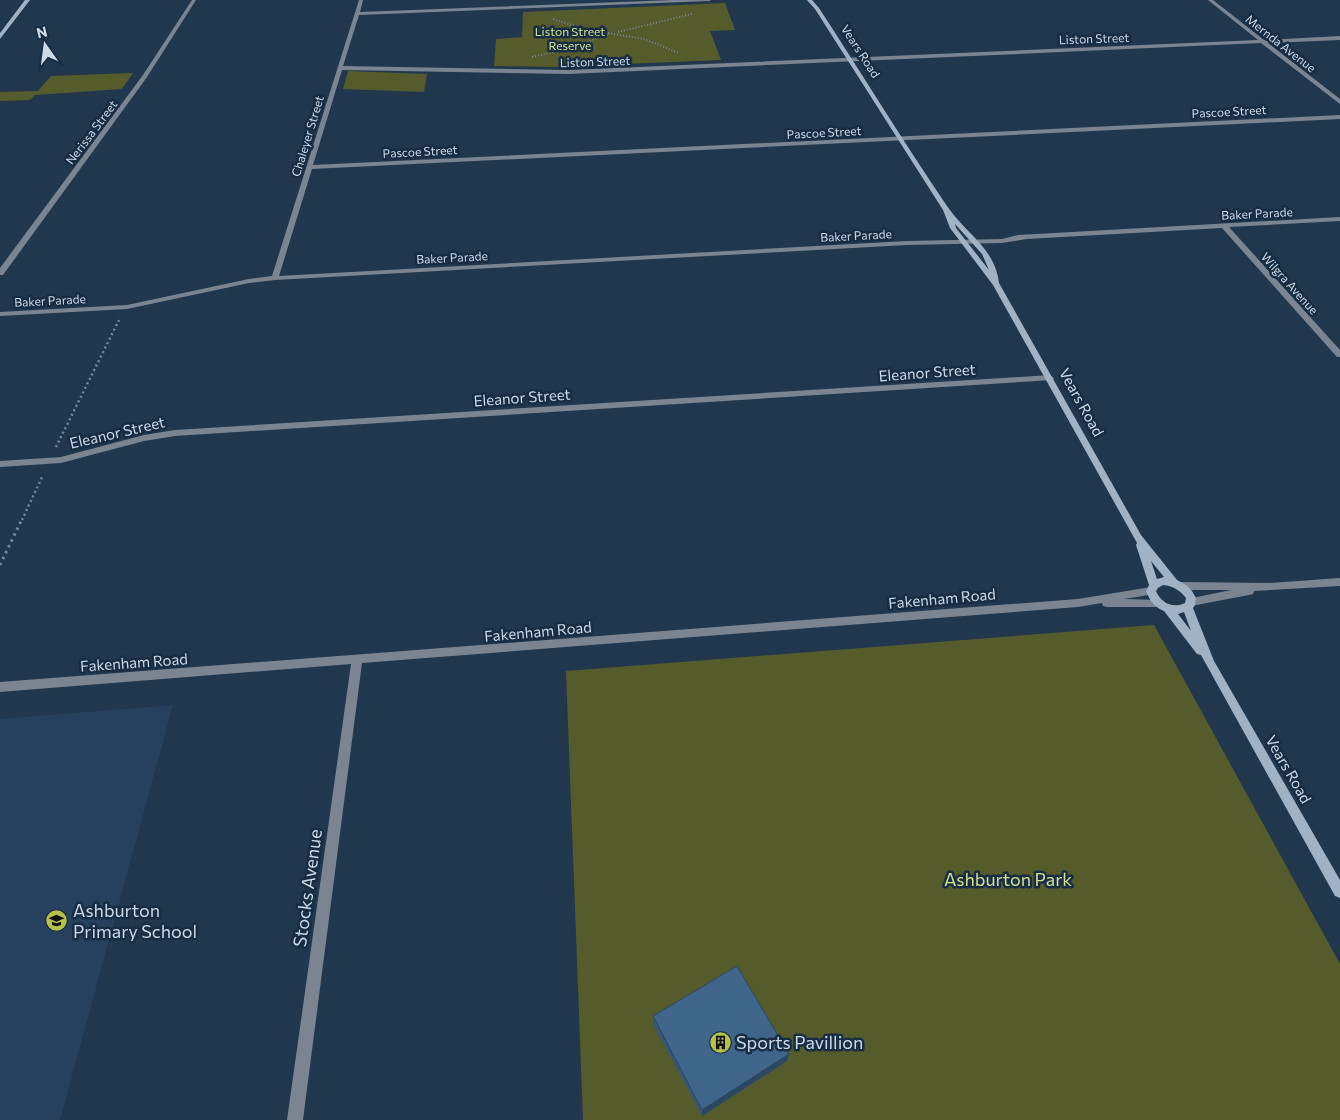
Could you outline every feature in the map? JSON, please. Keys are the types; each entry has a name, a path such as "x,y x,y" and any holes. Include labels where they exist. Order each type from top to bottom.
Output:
{"street":[{"path":"0,37 28,0"},
{"name":"Nerissa Street","path":"0,273 145,76 194,0"},
{"name":"Chaleyer Street","path":"275,278 361,0"},
{"path":"357,14 709,0"},
{"name":"Vears Road","path":"809,0 817,8 946,210 974,240 992,267 996,284"},
{"name":"Vears Road","path":"815,0 817,8"},
{"name":"Mernda Avenue","path":"1210,0 1340,102"},
{"name":"Liston Street","path":"340,68 568,72 1340,38"},
{"name":"Pascoe Street","path":"309,167 1340,116"},
{"name":"Vears Road","path":"946,210 949,220 996,284 1138,537 1177,584"},
{"name":"Baker Parade","path":"0,314 127,307 249,281 275,278 1340,219"},
{"name":"Wilgra Avenue","path":"1224,226 1340,354"},
{"name":"Eleanor Street","path":"0,464 49,461 166,434 1050,378"},
{"name":"Vears Road","path":"1138,537 1153,588"},
{"path":"1270,587 1189,605 1178,610 1164,606 1155,600 1153,588 1162,581 1177,584 1270,587 1340,582"},
{"path":"1177,584 1189,594 1189,605"},
{"name":"Fakenham Road","path":"1078,603 1153,588"},
{"name":"Fakenham Road","path":"0,688 1078,603 1164,606"},
{"name":"Vears Road","path":"1189,605 1209,662"},
{"name":"Vears Road","path":"1164,606 1209,662 1340,892"},
{"name":"Stocks Avenue","path":"295,1120 357,660"}],"path":[{"path":"528,57 562,50 613,34 700,12"},
{"path":"550,18 584,29 656,43 681,54"},
{"path":"0,565 120,317"}],"shaded area":[{"name":"Ashburton Primary School","path":"173,705 60,1120 0,1120 0,719"}],"green space":[{"name":"Liston Street Reserve","path":"725,3 735,30 710,31 721,60 556,67 494,66 496,39 522,37 523,12"},
{"path":"348,71 427,74 424,92 343,89"},
{"path":"133,73 122,89 35,95 30,100 0,101 0,92 38,91 51,76"},
{"name":"Ashburton Park","path":"1154,625 1340,964 1340,1120 583,1120 566,671"}],"building":[{"name":"Sports Pavillion","path":"737,966 789,1054 702,1110 653,1016"}],"place":[{"name":"Ashburton Primary School","path":"57,920"},
{"name":"Sports Pavillion","path":"720,1042"}]}
